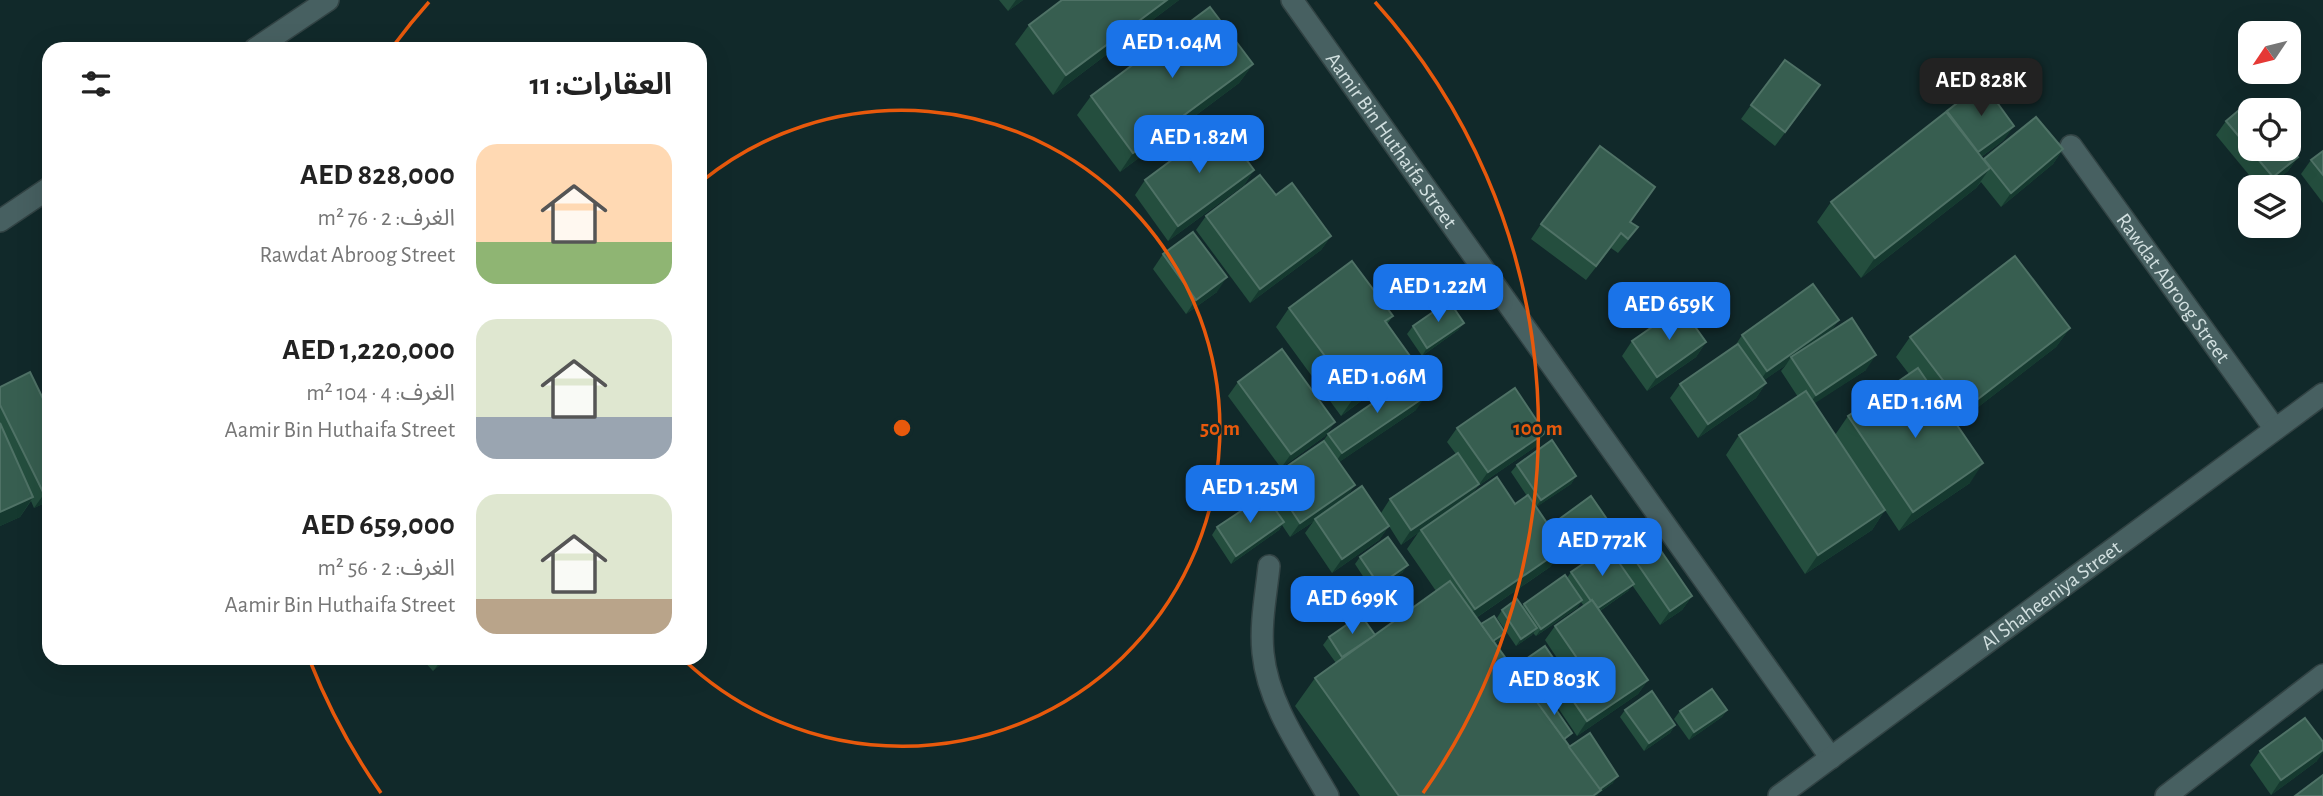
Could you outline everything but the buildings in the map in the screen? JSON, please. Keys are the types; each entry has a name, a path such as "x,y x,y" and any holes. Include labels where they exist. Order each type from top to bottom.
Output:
{"street":[{"path":"265,42 328,0"},
{"name":"Aamir Bin Huthaifa Street","path":"1292,0 1831,758"},
{"name":"Rawdat Abroog Street","path":"2071,146 2275,429"},
{"path":"0,221 42,193"},
{"name":"Al Shaheeniya Street","path":"1779,796 2323,394"},
{"path":"1269,566 1261,629 1267,679 1276,703 1328,796"},
{"path":"2166,796 2323,675"}]}
